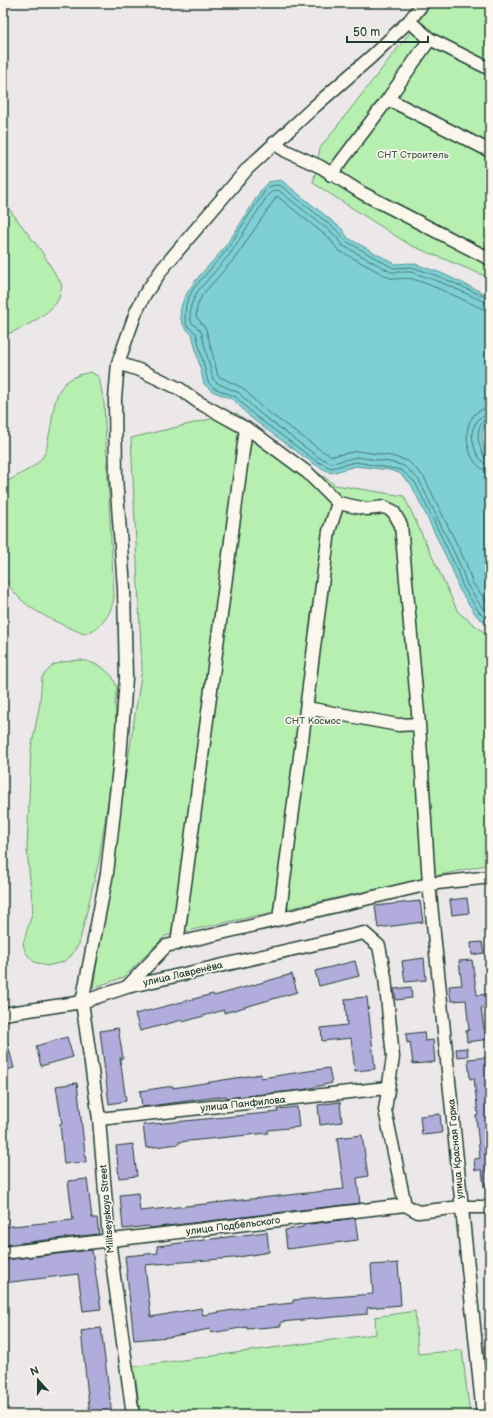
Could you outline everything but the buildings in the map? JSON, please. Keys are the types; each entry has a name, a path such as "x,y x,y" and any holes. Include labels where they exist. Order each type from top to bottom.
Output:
{"street":[{"name":"Militseyskaya Street","path":"132,1415 109,1240 98,1119 82,1002 107,873 120,758 126,678 124,588 116,478 116,399 118,363 136,312 154,281 244,174 274,143 409,21 423,3"},
{"path":"409,21 430,39 490,69"},
{"path":"331,175 388,99 430,39"},
{"path":"388,99 490,151"},
{"path":"274,143 286,151 321,167 331,175 375,200 490,259"},
{"path":"118,363 142,371 180,389 198,402 246,428 308,473 338,503 329,530 279,919"},
{"path":"178,944 246,428"},
{"name":"улица Красная Горка","path":"338,503 367,509 384,507 393,511 401,525 419,724 429,884 459,1164 461,1207 483,1415"},
{"path":"307,708 398,725 419,724"},
{"path":"127,987 166,946 429,884 490,877"},
{"name":"улица Лавренёва","path":"3,1014 82,1002 127,987 364,933 379,946 385,977 393,1057 387,1088"},
{"path":"387,1088 385,1110 405,1205"},
{"name":"улица Панфилова","path":"98,1119 387,1088"},
{"name":"улица Подбельского","path":"3,1253 405,1205 418,1212 461,1207 490,1207"}],"green space":[{"name":"СНТ Строитель","path":"433,3 490,3 490,278 410,245 313,183 320,148"},
{"path":"3,201 42,252 62,285 58,300 48,311 33,322 3,335"},
{"path":"91,372 99,377 104,403 114,597 111,610 105,620 96,628 84,634 37,612 26,604 9,586 3,574 3,485 36,464 44,455 51,428 54,406 61,388 67,381"},
{"name":"СНТ Космос","path":"236,413 335,485 404,496 458,612 490,637 490,864 165,936 124,977 93,988 142,669 131,438"},
{"path":"78,660 87,661 102,667 112,676 117,687 115,702 117,739 99,861 79,944 71,956 63,962 47,966 34,962 26,953 23,944 33,910 27,850 31,750 40,702 42,677 53,665"},
{"path":"415,1311 418,1354 462,1350 470,1415 140,1415 136,1380 131,1367 376,1334 375,1317"}],"water":[{"path":"281,180 342,229 348,238 395,264 412,263 441,273 490,296 490,423 486,424 482,433 482,438 490,460 490,627 476,615 459,589 452,569 411,484 399,473 389,470 356,466 331,473 314,464 251,418 234,400 212,391 204,384 192,334 183,324 180,314 183,302 197,279 228,242 261,190 268,182"}]}
